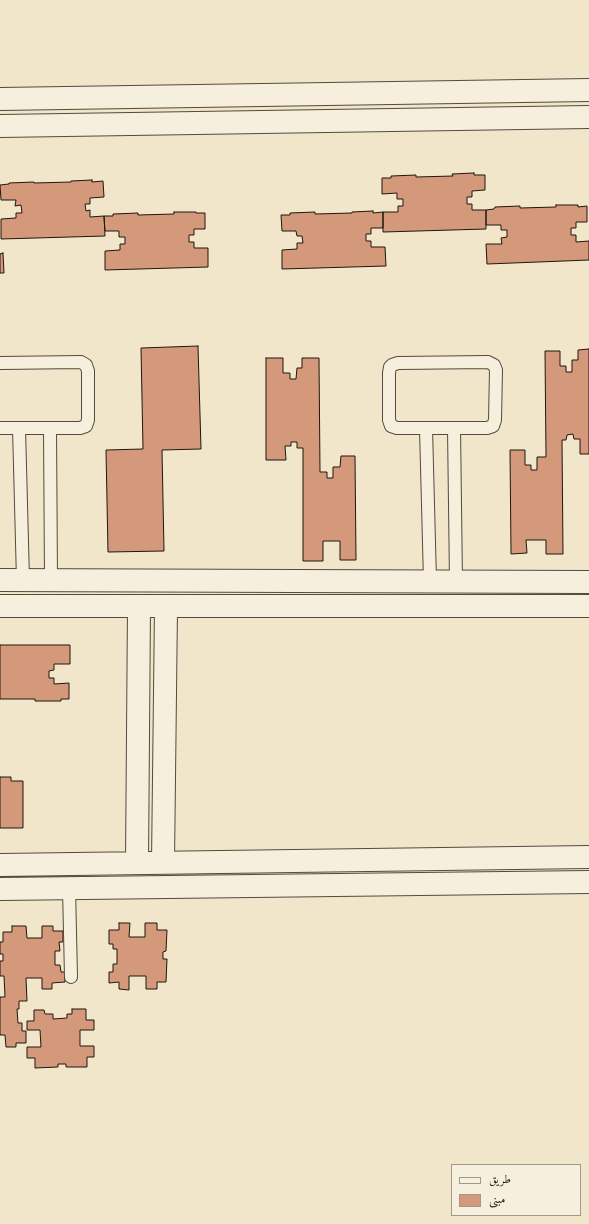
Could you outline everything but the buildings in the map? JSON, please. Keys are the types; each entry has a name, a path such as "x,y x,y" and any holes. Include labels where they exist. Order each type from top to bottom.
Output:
{"street":[{"path":"0,99 589,90"},
{"path":"260,122 261,95"},
{"path":"0,126 589,117"},
{"path":"0,580 589,582"},
{"path":"0,606 589,606"},
{"path":"137,863 139,606"},
{"path":"163,863 166,607"},
{"path":"0,865 589,857"},
{"path":"0,889 589,882"}],"lane":[{"path":"0,363 81,362 86,365 88,371 87,424 83,428 0,428"},
{"path":"398,363 491,363 494,365 496,370 495,423 490,428 426,428 397,428 391,426 389,420 389,373 392,365 398,363"},
{"path":"19,428 23,580"},
{"path":"50,428 51,580"},
{"path":"426,428 430,582"},
{"path":"454,428 456,582"},
{"path":"69,888 71,977"}]}
